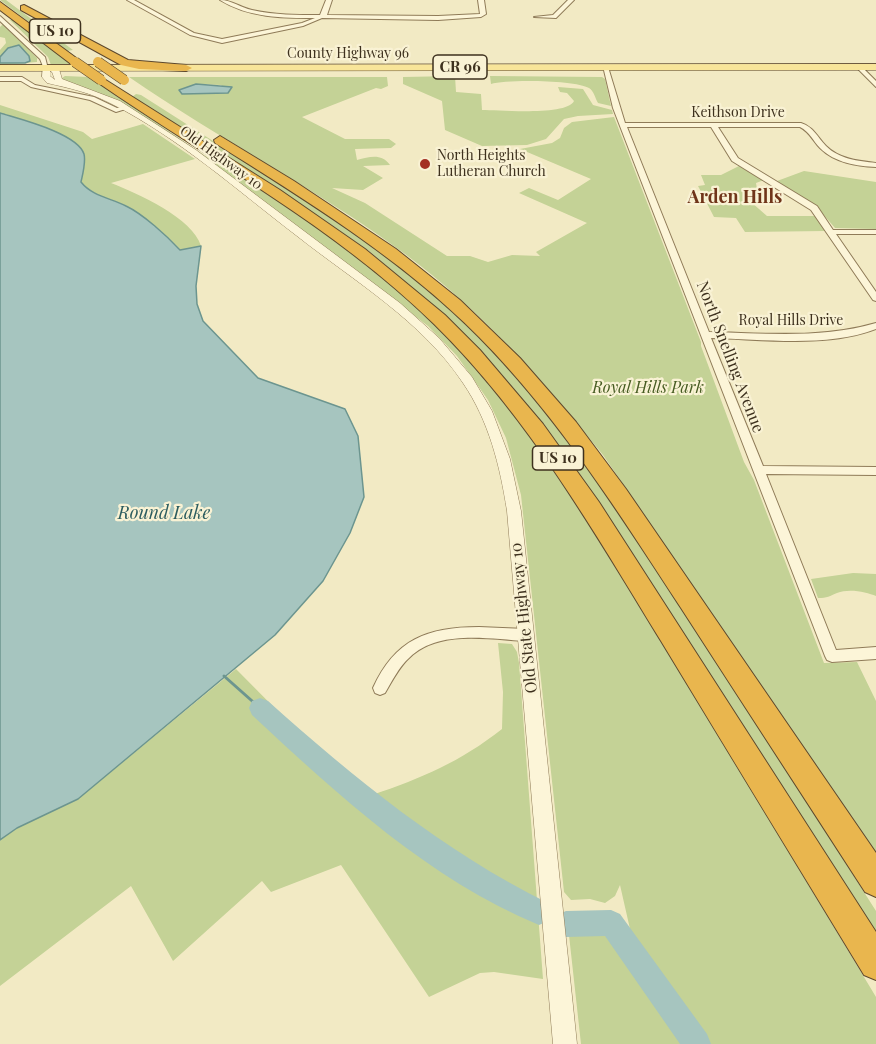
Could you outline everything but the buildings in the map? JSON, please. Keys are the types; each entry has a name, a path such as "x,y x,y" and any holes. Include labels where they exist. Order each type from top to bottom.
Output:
{"highway":[{"name":"US 10","path":"13,0 94,77 124,80 307,195 377,242 459,308 512,360 540,391 602,470 876,881"},
{"name":"US 10","path":"0,5 94,77 327,228 409,292 467,347 526,415 588,501 876,963"},
{"path":"24,8 128,64 186,68"},
{"path":"0,12 28,43"}],"main road":[{"path":"12,68 37,65 41,61 41,56"},
{"name":"County Highway 96","path":"862,70 876,67"},
{"name":"County Highway 96","path":"0,70 12,68 57,73 606,70"},
{"name":"County Highway 96","path":"0,70 186,68 862,70 876,72"}],"street":[{"path":"130,0 185,31 217,40 246,37 303,24 321,17 329,0"},
{"path":"223,0 258,13 276,16 321,17 467,17 483,14 481,0"},
{"path":"537,17 555,17 571,0"},
{"path":"0,18 41,56 46,71"},
{"name":"North Snelling Avenue","path":"606,70 613,99 623,125 832,656 876,653"},
{"path":"862,70 876,85"},
{"name":"Old Highway 10","path":"46,71 47,78 53,83 94,77"},
{"name":"Old Highway 10","path":"57,73 60,81 94,77"},
{"name":"Old Highway 10","path":"94,77 104,96 126,108 217,171 335,261"},
{"path":"0,79 22,79 33,86 92,98 116,110 126,108"},
{"name":"Keithson Drive","path":"623,125 801,125 810,130 823,147 834,154 854,162 876,165"},
{"path":"713,125 735,159 804,200 819,213 873,289 876,298"},
{"path":"832,232 876,232"},
{"name":"Old State Highway 10","path":"335,261 412,320 444,350 467,378 482,404 501,447 508,472 526,635 565,1044"},
{"name":"Royal Hills Drive","path":"705,335 841,335 866,331 876,326"},
{"path":"758,470 876,471"},
{"path":"380,688 406,652 427,639 448,634 526,635"}],"green space":[{"path":"0,0 6,0 73,50 67,51"},
{"path":"12,19 71,65 51,65 48,57 10,20"},
{"path":"4,23 37,58 37,62 28,63 12,46 0,57 0,50 6,43 5,38 0,37 0,27"},
{"path":"0,63 25,63 0,65"},
{"path":"65,76 88,77 97,82 352,253 421,311 494,391 528,434 589,523 876,997 876,1044 581,1044 567,917 573,913 587,912 599,918 613,934 630,929 620,885 615,896 605,903 590,899 571,900 564,892 521,495 506,438 488,400 457,356 428,326 191,148 119,101 64,80 62,78"},
{"path":"455,76 456,92 481,94 482,110 546,110 569,106 574,101 567,93 560,92 558,87 583,89 593,105 612,110 613,114 564,119 546,139 527,145 482,146 445,130 442,101 403,84 403,77"},
{"path":"490,76 602,77 605,79 611,106 598,103 591,89 582,85 541,81 491,84"},
{"name":"Royal Hills Park","path":"129,77 387,77 388,86 381,89 376,88 302,117 345,139 389,139 396,144 391,148 355,149 357,160 379,157 387,161 390,165 363,166 383,178 363,190 332,188 365,203 447,256 470,256 488,262 512,255 540,256 536,252 587,223 519,193 529,188 558,200 591,179 520,149 552,143 560,138 564,128 572,122 614,117 701,342 744,462 754,480 824,663 857,662 876,701 876,852 603,455 510,348 460,299 372,230","holes":["196,84 221,85 228,93 182,94"]},
{"path":"136,94 141,95 368,240 442,300 505,362 569,438 700,634 876,911 876,948 627,549 429,302 369,251 320,217 132,97"},
{"path":"0,105 83,132 92,139 143,124 195,159 111,183 149,200 176,216 196,236 201,246 181,250 140,214 91,191 81,182 85,157 79,147 60,134 0,113"},
{"path":"739,166 764,180 756,183 757,189 743,195 767,216 816,216 826,231 745,232 736,218 714,217 698,186 705,185 701,175 721,175"},
{"path":"804,171 876,182 876,229 835,228 816,206 777,181"},
{"path":"853,573 876,574 876,596 847,591 818,598 811,579"},
{"path":"498,643 512,644 517,652 519,663 543,979 494,972 480,973 429,997 341,865 271,892 262,881 173,961 131,886 0,986 0,840 17,828 78,799 236,669 340,774 372,795 408,782 456,760 502,729 503,692"}],"water":[{"path":"19,45 29,56 30,61 0,63 0,57 8,48"},
{"path":"196,84 232,87 228,93 182,94 179,90"},
{"name":"Round Lake","path":"0,113 33,123 71,140 84,154 81,182 85,187 140,214 180,250 201,246 196,286 197,304 203,321 258,378 345,409 358,436 364,497 350,533 323,581 275,635 78,799 17,828 0,840"}],"waterway":[{"path":"224,676 260,708"},
{"path":"260,708 392,821 465,872 539,912"},
{"path":"566,924 611,923 697,1044"}],"place":[{"name":"North Heights Lutheran Church","path":"425,164"}],"district":[{"name":"Arden Hills","path":"735,197"}]}
